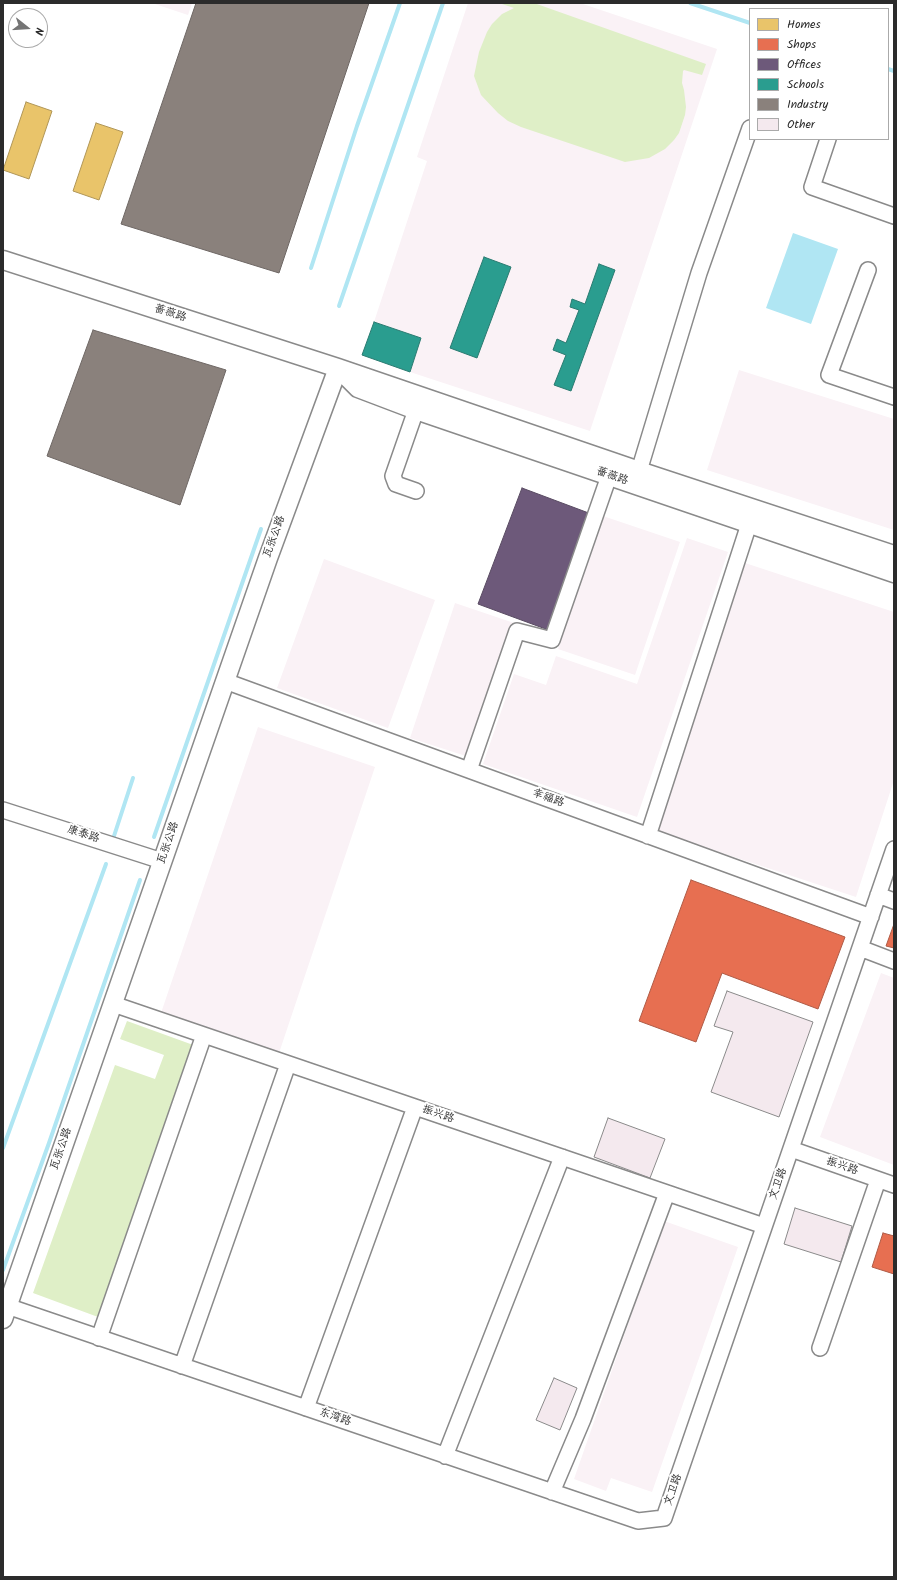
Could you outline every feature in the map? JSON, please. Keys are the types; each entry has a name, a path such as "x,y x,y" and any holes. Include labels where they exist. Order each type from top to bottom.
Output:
{"main road":[{"name":"蔷薇路","path":"3,260 338,368 639,471 894,555"},
{"name":"蔷薇路","path":"338,368 358,388 416,410 894,573"},
{"name":"瓦张公路","path":"6,1305 113,1004 268,558 338,368"}],"street":[{"path":"639,471 699,273 749,131"},
{"path":"828,140 812,187 894,216"},
{"path":"868,270 829,375 894,397"},
{"path":"416,410 393,476 396,484 416,491"},
{"path":"469,770 517,631 552,640 609,476"},
{"path":"648,836 749,524"},
{"name":"幸福路","path":"225,681 871,917"},
{"name":"康泰路","path":"3,810 162,861"},
{"name":"文卫路","path":"664,1518 894,849"},
{"path":"878,895 894,901"},
{"path":"860,948 894,960"},
{"name":"振兴路","path":"113,1004 764,1226"},
{"path":"100,1338 204,1035"},
{"path":"182,1366 288,1064"},
{"path":"306,1408 415,1107"},
{"name":"振兴路","path":"791,1149 894,1185"},
{"path":"445,1456 562,1157"},
{"path":"820,1348 878,1180"},
{"path":"552,1492 583,1419 667,1193"},
{"name":"东湾路","path":"6,1305 638,1521 664,1518"}],"shaded area":[{"path":"152,3 192,3 188,15"},
{"path":"468,3 580,3 717,49 590,431 410,372 421,338 374,322 427,161 417,157"},
{"path":"739,370 894,419 894,530 707,470"},
{"path":"603,516 680,542 635,675 558,649"},
{"path":"687,538 728,552 637,817 483,764 514,674 546,685 556,656 637,684"},
{"path":"324,559 435,600 388,728 277,688"},
{"path":"745,563 894,612 894,780 856,897 658,832"},
{"path":"455,603 514,623 469,757 410,738"},
{"path":"258,727 375,767 279,1053 161,1013"},
{"path":"881,973 894,978 894,1165 820,1137"},
{"path":"664,1221 738,1247 652,1492 611,1478 606,1491 574,1479"}],"green space":[{"path":"499,3 534,3 706,64 702,75 683,71 682,83 686,107 685,115 679,133 674,140 665,149 649,158 625,162 521,127 508,121 481,95 474,76 479,52 487,32 492,24 502,14 514,8"},
{"path":"127,1021 196,1046 98,1317 33,1293 115,1065 155,1079 164,1055 120,1039"}],"water":[{"path":"793,233 838,249 811,324 766,308"}],"building: Homes":[{"path":"26,102 52,111 29,179 3,170"},
{"path":"96,123 123,132 99,200 73,191"}],"building: Shops":[{"path":"691,880 845,937 818,1009 722,973 696,1042 639,1021"},
{"path":"894,924 894,948 886,946"},
{"path":"883,1233 894,1236 894,1274 872,1267"}],"building: Offices":[{"path":"522,488 594,515 551,631 478,604"}],"building: Schools":[{"path":"484,257 511,267 477,358 450,348"},
{"path":"599,264 615,270 571,391 554,385 566,355 553,350 557,339 566,343 579,310 570,307 572,299 585,304"},
{"path":"374,322 421,338 410,372 362,355"}],"building: Industry":[{"path":"196,3 369,3 279,273 121,224"},
{"path":"93,330 226,370 180,505 47,456"}],"building: Other":[{"path":"727,991 813,1022 779,1117 711,1092 733,1032 714,1026"},
{"path":"608,1118 665,1139 650,1178 594,1157"},
{"path":"795,1208 852,1226 841,1262 784,1244"},
{"path":"554,1378 577,1388 560,1430 536,1420"}],"waterway":[{"path":"311,268 357,126 400,3"},
{"path":"339,306 443,3"},
{"path":"690,3 749,23"},
{"path":"889,69 894,71"},
{"path":"154,837 261,529"},
{"path":"114,836 133,778"},
{"path":"3,1148 106,864"},
{"path":"3,1270 49,1143 140,880"}]}
